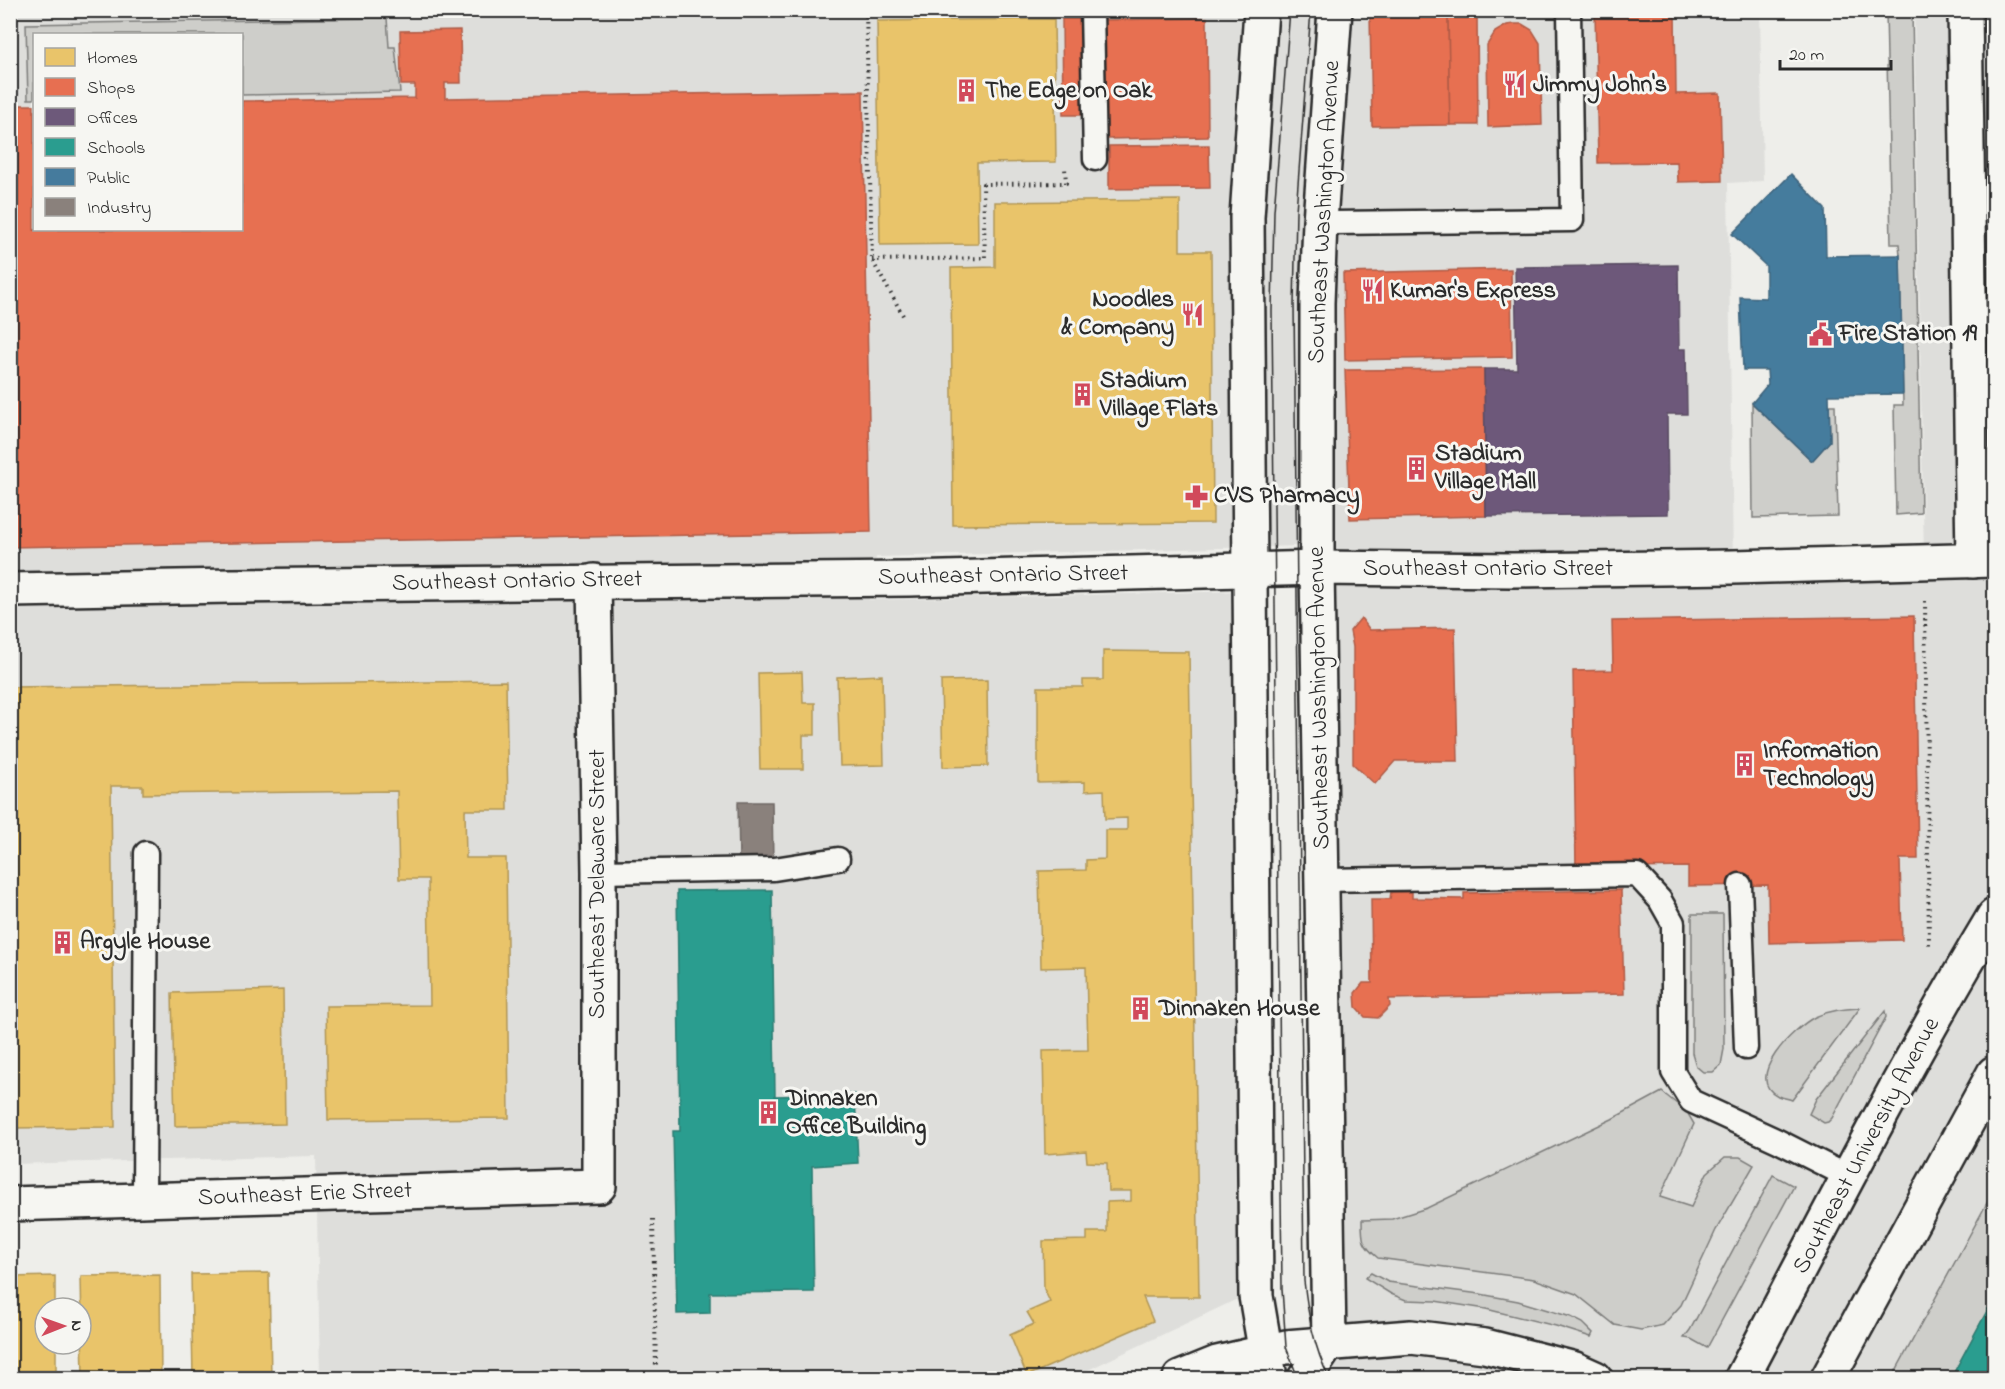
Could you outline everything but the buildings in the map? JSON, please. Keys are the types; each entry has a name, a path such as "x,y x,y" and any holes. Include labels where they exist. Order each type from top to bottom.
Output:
{"street":[{"path":"1261,10 1248,217 1257,1296 1268,1365"},
{"name":"Southeast Washington Avenue","path":"1329,1342 1317,568 1317,303 1320,221 1335,10"},
{"path":"1965,10 1984,560"},
{"name":"Southeast Ontario Street","path":"10,590 594,581 909,579 1317,568 1545,570 1984,560"},
{"name":"Southeast Delaware Street","path":"594,581 599,873 599,1186"},
{"name":"Southeast University Avenue","path":"1742,1378 1962,969 1995,916"},
{"path":"1827,1378 1995,1073"},
{"name":"Southeast Erie Street","path":"10,1204 599,1186"},
{"path":"1180,1378 1217,1363 1268,1365 1286,1347 1411,1337 1485,1346 1575,1369 1595,1378"},
{"path":"1305,1378 1329,1342"}],"lane":[{"path":"1092,10 1095,159"},
{"path":"1320,221 1334,224 1572,220 1569,10"},
{"path":"144,1200 146,852"},
{"path":"599,873 774,869 838,859"},
{"path":"1322,880 1637,875 1660,900 1673,923 1672,1072 1691,1101 1849,1177"},
{"path":"1740,885 1746,1048"}],"path":[{"path":"866,10 872,260 905,319"},
{"path":"872,260 985,258 983,184 1066,183 1065,160 1095,159"},
{"path":"1925,601 1929,946"},
{"path":"653,1219 656,1369"}],"shaded area":[{"path":"10,11 1760,11 1763,181 1728,183 1733,567 1924,562 1914,11 1994,11 1994,1378 1330,1378 1327,1276 1338,1220 1336,545 876,557 869,600 1243,591 1250,1293 1071,1378 320,1378 316,1156 11,1164"},
{"path":"1886,11 1912,11 1921,513 1896,515 1894,405 1903,405 1900,255 1899,244 1891,244"},
{"path":"387,18 389,47 395,47 400,92 243,95 243,33 33,33 33,99 28,99 26,24"},
{"path":"10,25 15,25 18,105 11,105"},
{"path":"1752,403 1812,461 1830,441 1829,405 1835,405 1838,516 1753,518"},
{"path":"1692,914 1723,914 1724,1049 1721,1065 1713,1072 1703,1072 1696,1066 1692,1053"},
{"path":"1860,1008 1792,1100 1778,1096 1768,1088 1766,1077 1769,1066 1775,1054 1796,1031 1815,1017 1837,1010"},
{"path":"1885,1011 1886,1017 1832,1118 1824,1123 1809,1114 1816,1099"},
{"path":"1662,1092 1687,1112 1694,1124 1660,1197 1691,1207 1707,1173 1725,1157 1740,1157 1754,1165 1716,1230 1681,1305 1663,1325 1641,1330 1615,1325 1576,1294 1534,1279 1378,1258 1366,1246 1362,1220 1392,1219 1427,1208 1612,1119"},
{"path":"1773,1175 1794,1186 1707,1348 1691,1339 1684,1338 1690,1330"},
{"path":"1994,1190 1994,1298 1951,1378 1892,1378"},
{"path":"1371,1273 1388,1282 1518,1301 1571,1317 1583,1323 1593,1333 1591,1337 1486,1309 1435,1301 1406,1300 1391,1294 1365,1278"}],"tram line":[{"path":"1290,10 1274,211 1272,311 1282,1289 1286,1347 1298,1378"},
{"path":"1311,10 1296,211 1294,305 1304,1281 1312,1331 1329,1378"}],"place":[{"name":"Jimmy John's","path":"1515,85"},
{"name":"The Edge on Oak","path":"967,91"},
{"name":"Kumar's Express","path":"1372,291"},
{"name":"Noodles & Company","path":"1192,314"},
{"name":"Fire Station 19","path":"1821,334"},
{"name":"Stadium Village Flats","path":"1082,395"},
{"name":"Stadium Village Mall","path":"1417,468"},
{"name":"CVS Pharmacy","path":"1196,496"},
{"name":"Information Technology","path":"1745,765"},
{"name":"Argyle House","path":"62,942"},
{"name":"Dinnaken House","path":"1141,1009"},
{"name":"Dinnaken Office Building","path":"768,1113"}]}
